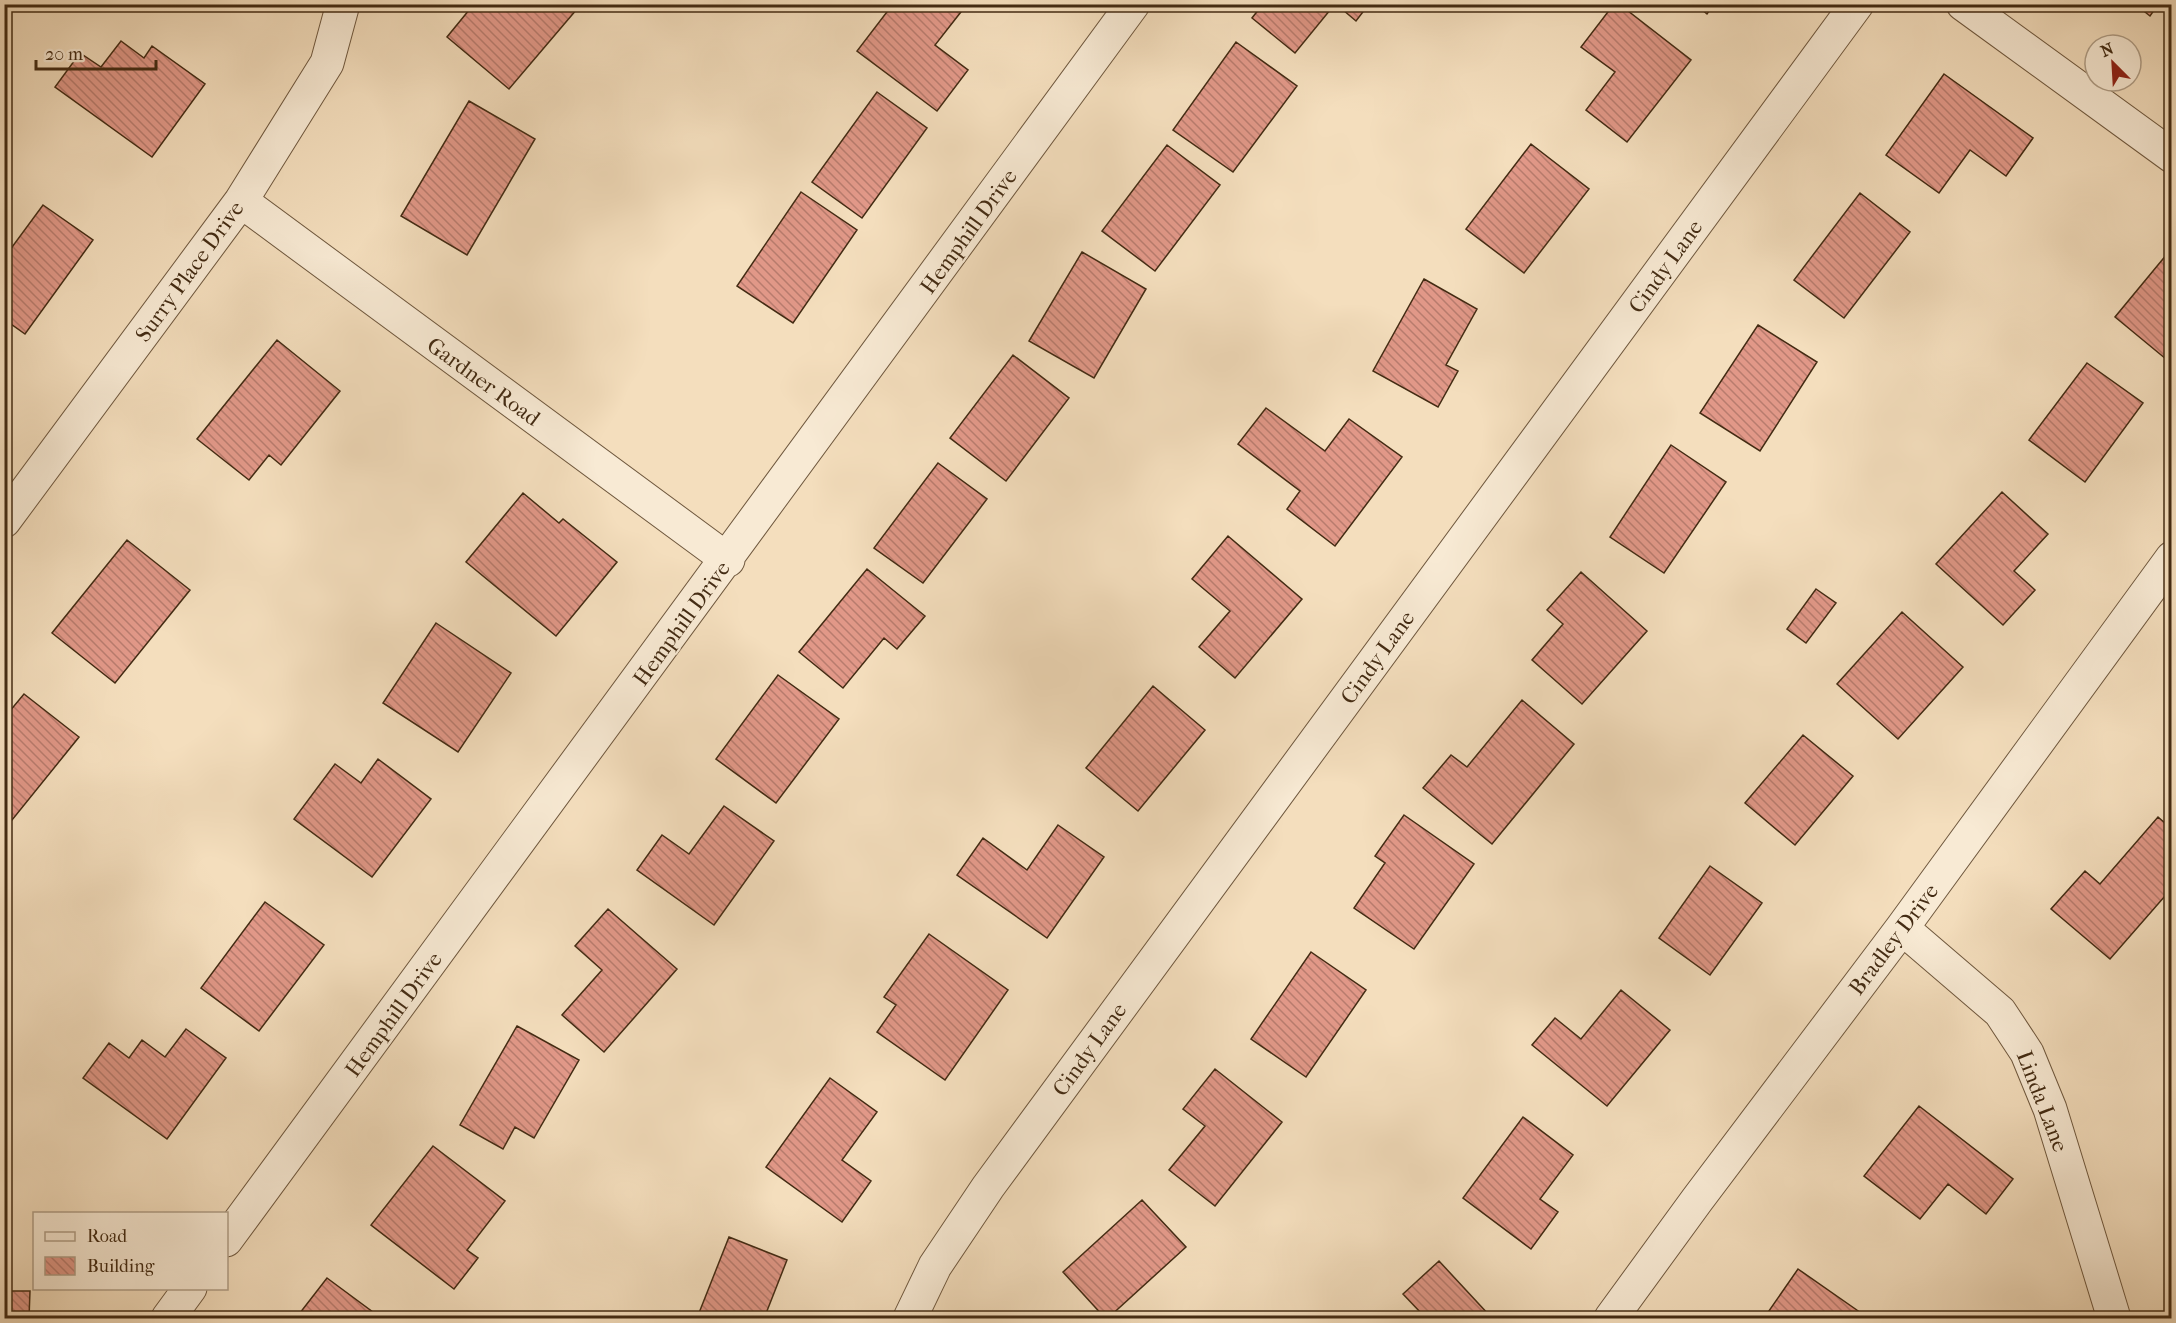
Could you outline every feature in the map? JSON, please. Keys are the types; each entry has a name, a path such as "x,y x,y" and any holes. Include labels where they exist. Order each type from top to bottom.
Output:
{"street":[{"name":"Surry Place Drive","path":"4,521 241,201 327,63 343,4"},
{"name":"Hemphill Drive","path":"228,1237 728,560 1133,4"},
{"name":"Cindy Lane","path":"910,1318 935,1266 988,1187 1857,4"},
{"path":"1963,4 2172,156"},
{"name":"Gardner Road","path":"241,201 728,560"},
{"name":"Bradley Drive","path":"1611,1318 1902,928 2172,558"},
{"name":"Linda Lane","path":"1902,928 2000,1011 2027,1053 2050,1109 2114,1318"},
{"path":"168,1318 189,1290"}],"building":[{"path":"474,4 572,4 577,9 509,89 447,37"},
{"path":"893,4 959,4 964,8 935,45 968,70 937,111 857,51"},
{"path":"1263,4 1335,4 1295,53 1252,18"},
{"path":"1336,4 1369,4 1356,21"},
{"path":"1614,4 1619,4 1691,60 1627,142 1586,110 1615,72 1581,47"},
{"path":"1695,4 1714,4 1707,14"},
{"path":"2135,4 2172,4 2172,17 2157,6 2150,16"},
{"path":"121,41 144,58 152,46 205,84 152,157 55,87 80,53 101,67"},
{"path":"1236,42 1297,86 1233,172 1173,130"},
{"path":"1944,74 2033,138 2006,176 1970,150 1939,193 1886,155"},
{"path":"877,92 927,128 862,218 812,182"},
{"path":"469,101 535,139 467,255 401,216"},
{"path":"1531,144 1589,189 1524,273 1466,229"},
{"path":"1167,145 1220,185 1155,271 1102,231"},
{"path":"801,192 857,230 793,323 737,286"},
{"path":"1860,193 1910,232 1844,318 1794,280"},
{"path":"43,205 93,240 25,334 4,319 4,258"},
{"path":"2172,248 2172,364 2115,317"},
{"path":"1082,252 1146,289 1094,378 1029,341"},
{"path":"1424,279 1477,309 1446,365 1458,371 1438,407 1373,371"},
{"path":"1758,325 1817,362 1760,451 1700,413"},
{"path":"277,340 340,391 281,465 269,455 249,480 197,439"},
{"path":"1013,355 1069,398 1006,481 950,438"},
{"path":"2087,363 2143,403 2085,482 2029,440"},
{"path":"1266,408 1325,451 1349,419 1402,457 1335,546 1287,509 1300,491 1238,444"},
{"path":"1671,445 1726,482 1664,573 1610,537"},
{"path":"938,463 987,499 923,583 874,548"},
{"path":"2002,492 2048,534 2014,571 2035,590 2003,625 1936,564"},
{"path":"523,493 559,523 563,519 617,562 556,636 466,562"},
{"path":"1228,536 1302,599 1235,678 1199,647 1230,611 1192,579"},
{"path":"127,540 190,590 115,683 52,633"},
{"path":"867,569 925,616 897,649 884,638 843,688 799,652"},
{"path":"1581,572 1647,631 1582,704 1532,660 1563,624 1547,610"},
{"path":"1816,589 1836,603 1806,643 1787,629"},
{"path":"1902,612 1963,667 1898,739 1837,684"},
{"path":"436,623 511,673 458,752 383,703"},
{"path":"778,675 839,719 776,803 716,759"},
{"path":"1153,686 1205,730 1138,811 1086,768"},
{"path":"24,694 79,737 4,830 4,718"},
{"path":"1522,700 1574,744 1492,844 1423,788 1451,755 1467,767"},
{"path":"1803,735 1853,776 1795,845 1745,803"},
{"path":"378,759 431,799 372,877 294,819 335,764 361,783"},
{"path":"724,806 774,841 714,925 637,870 662,835 689,854"},
{"path":"1404,815 1474,864 1414,949 1354,908 1385,863 1375,856"},
{"path":"2158,817 2172,829 2172,888 2110,959 2051,909 2085,871 2100,884"},
{"path":"1058,825 1104,857 1047,938 957,875 983,838 1027,870"},
{"path":"1710,866 1762,903 1710,975 1659,938"},
{"path":"265,902 324,945 259,1031 201,988"},
{"path":"608,909 677,969 604,1052 562,1015 602,970 575,946"},
{"path":"929,934 1008,990 945,1080 877,1032 896,1005 884,997"},
{"path":"1311,952 1366,990 1306,1077 1251,1039"},
{"path":"1621,990 1670,1030 1607,1106 1532,1045 1555,1018 1581,1039"},
{"path":"517,1026 579,1060 534,1138 515,1127 503,1149 460,1125"},
{"path":"186,1029 226,1058 167,1139 83,1078 109,1043 129,1058 142,1040 165,1057"},
{"path":"1215,1069 1282,1122 1215,1206 1169,1170 1205,1126 1183,1109"},
{"path":"830,1078 877,1112 842,1160 871,1181 842,1222 766,1167"},
{"path":"1919,1106 2013,1179 1986,1214 1948,1184 1920,1219 1864,1176"},
{"path":"1523,1117 1573,1155 1540,1199 1558,1212 1531,1249 1463,1198"},
{"path":"433,1146 505,1201 467,1250 478,1258 454,1289 371,1225"},
{"path":"1142,1200 1186,1247 1108,1318 1105,1318 1063,1272"},
{"path":"729,1237 787,1260 765,1316 771,1318 697,1318"},
{"path":"1439,1261 1490,1316 1488,1318 1416,1318 1421,1313 1403,1294"},
{"path":"1798,1269 1864,1315 1861,1318 1764,1318"},
{"path":"327,1278 381,1318 296,1318"},
{"path":"4,1291 30,1291 29,1318 4,1318"}]}
